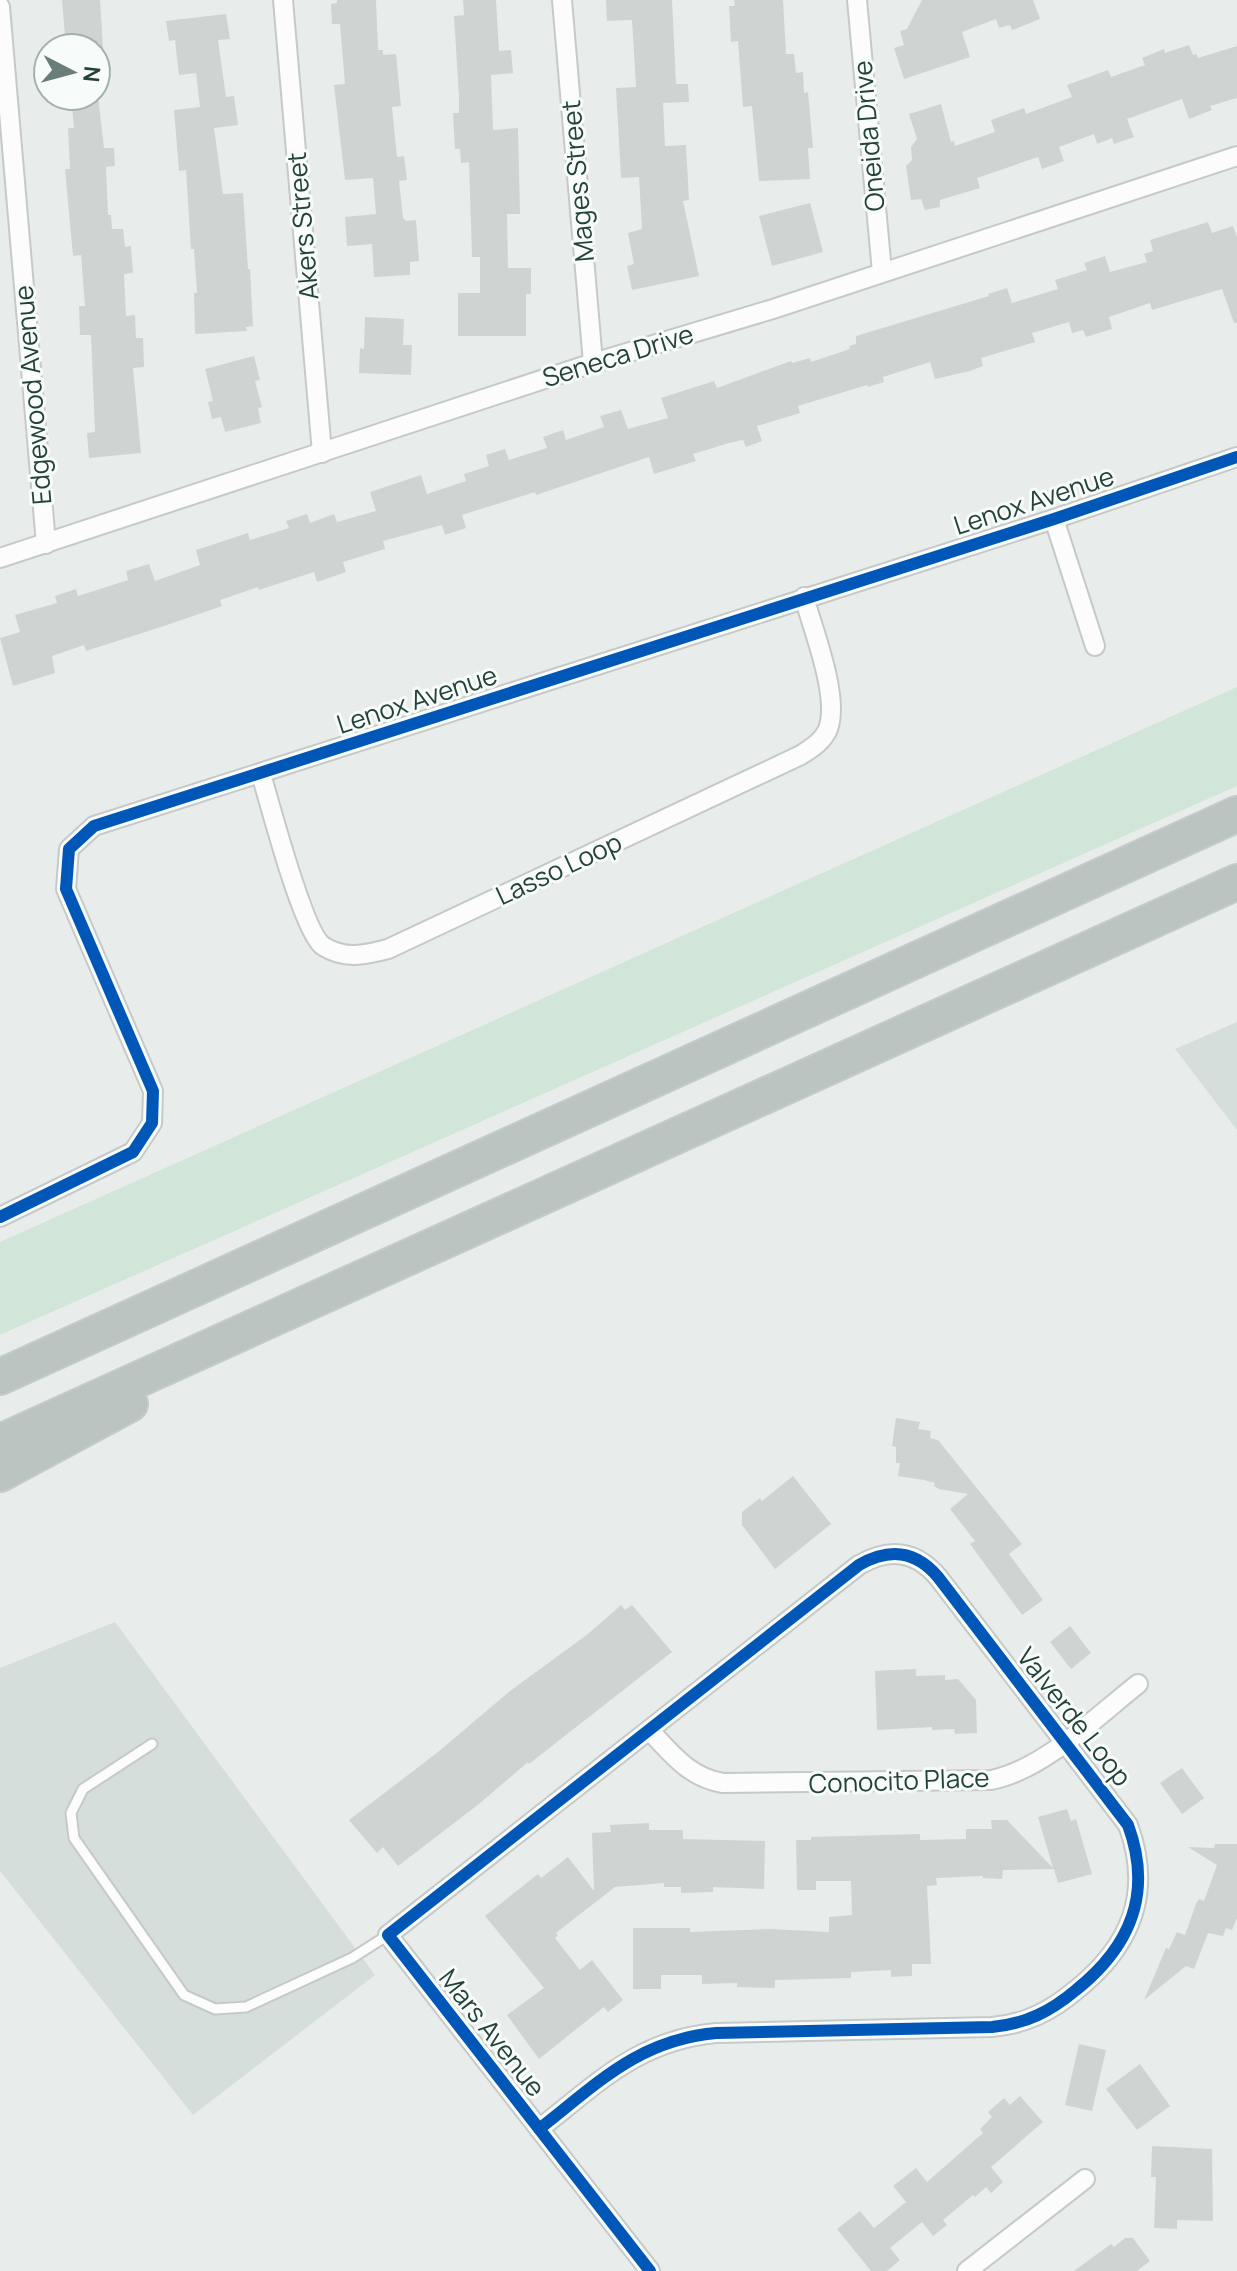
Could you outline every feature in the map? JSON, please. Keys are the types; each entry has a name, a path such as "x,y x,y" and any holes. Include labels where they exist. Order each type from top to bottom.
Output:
{"highway":[{"path":"0,1377 1237,814"},
{"path":"0,1442 1237,882"},
{"path":"0,1474 93,1426 279,1316"}],"street":[{"name":"Akers Street","path":"283,0 322,453"},
{"name":"Mages Street","path":"562,0 593,363"},
{"name":"Oneida Drive","path":"857,0 882,272"},
{"name":"Edgewood Avenue","path":"0,7 46,544"},
{"name":"Seneca Drive","path":"0,558 593,363 762,313 1237,156"},
{"name":"Lenox Avenue","path":"0,1217 133,1152 152,1123 153,1091 66,889 69,849 94,826 1054,519 1237,457"},
{"path":"1054,519 1095,646"},
{"name":"Lasso Loop","path":"261,774 302,908 320,944 346,957 388,949 816,746 828,730 832,709 804,597"},
{"name":"Valverde Loop","path":"388,1935 859,1565 880,1555 902,1553 931,1569 1128,1825 1136,1852 1138,1883 1134,1911 1124,1938 1107,1962 1066,1998 1036,2017 1007,2026 736,2033 677,2039 624,2063 539,2129"},
{"name":"Conocito Place","path":"650,1731 693,1773 712,1782 735,1785 991,1780 1027,1766 1064,1742 1138,1684"},
{"name":"Mars Avenue","path":"388,1935 650,2271"},
{"path":"967,2271 1085,2179"}],"lane":[{"path":"152,1744 83,1789 71,1813 74,1838 184,1995 215,2009 246,2007 352,1958 388,1935"}],"shaded area":[{"path":"1237,1022 1237,1130 1175,1049"},
{"path":"115,1622 375,1975 193,2115 0,1871 0,1668"}],"green space":[{"path":"1237,687 1237,786 0,1335 0,1242"}],"building":[{"path":"62,0 100,0 102,32 65,32"},
{"path":"337,0 376,0 378,50 383,50 383,55 396,54 401,106 392,107 397,157 404,156 407,180 399,181 403,218 406,221 416,220 419,261 410,262 410,275 374,277 372,244 347,246 345,217 376,214 373,178 345,180 334,85 345,84 340,24 332,24 331,4 337,3"},
{"path":"463,0 496,0 499,51 511,50 513,73 491,75 493,130 518,128 520,214 507,214 508,268 531,268 531,294 526,294 526,336 458,336 458,293 480,293 480,257 472,257 469,162 461,163 460,149 455,149 453,113 459,113 459,96 454,16 464,15"},
{"path":"606,0 672,0 676,84 688,84 689,102 663,103 665,146 686,145 689,200 683,201 699,276 632,290 627,266 634,264 628,233 642,229 639,177 621,178 616,88 636,87 632,20 607,21"},
{"path":"734,0 783,0 786,54 794,54 796,73 803,72 804,93 808,92 813,148 808,148 810,179 759,181 752,106 743,107 738,41 731,42 729,6 735,6"},
{"path":"922,0 1033,0 1040,19 1012,30 1010,25 999,28 996,19 962,32 970,57 904,79 894,48 904,45 900,31 907,29"},
{"path":"226,14 230,39 218,40 226,97 234,96 238,125 214,128 223,194 243,193 253,326 246,327 247,331 195,334 194,293 197,293 194,249 191,249 186,170 179,171 174,110 200,107 196,73 179,75 175,40 169,41 166,21"},
{"path":"1189,45 1193,55 1196,54 1198,58 1237,46 1237,98 1210,106 1212,110 1189,119 1182,99 1127,119 1134,137 1114,144 1112,138 1097,144 1094,134 1059,147 1064,161 1042,169 1038,157 977,178 980,188 940,200 940,207 925,210 921,199 911,200 906,166 912,160 911,147 917,139 909,114 941,104 951,142 954,141 955,146 995,132 991,120 1024,108 1026,114 1072,97 1067,85 1108,70 1111,77 1145,65 1142,58 1164,49 1165,53"},
{"path":"72,112 100,112 104,148 114,148 115,166 106,167 108,215 111,215 112,229 123,229 125,247 131,246 133,273 124,274 126,316 135,315 136,338 143,338 144,367 133,368 141,453 89,458 87,433 95,432 91,335 80,335 79,306 85,306 81,255 73,256 65,169 70,169 68,128 74,128"},
{"path":"810,203 823,252 772,266 759,216"},
{"path":"1208,222 1212,233 1233,226 1237,237 1237,323 1234,323 1222,289 1152,310 1150,303 1109,317 1112,329 1086,337 1083,330 1072,333 1069,322 1032,333 1035,342 981,358 983,366 970,371 935,379 930,362 883,377 884,382 798,406 800,413 757,426 762,441 746,447 743,440 729,443 693,454 696,461 654,474 649,457 536,495 535,492 462,515 466,528 445,535 442,525 383,541 385,549 343,562 346,572 317,582 314,572 259,590 258,587 220,600 222,606 167,625 86,651 84,645 52,656 55,673 13,686 0,638 20,632 15,615 57,603 55,596 76,589 78,596 128,580 126,571 149,564 155,581 200,565 196,550 248,533 250,540 289,528 286,521 307,514 310,523 334,514 337,522 376,511 370,492 421,475 427,494 466,481 464,474 489,466 486,455 505,449 509,460 547,448 543,437 563,430 566,440 604,427 600,416 621,410 628,429 668,418 661,398 714,381 717,388 791,361 810,358 811,362 850,349 849,346 856,344 856,336 1007,288 1012,303 1058,289 1055,280 1087,270 1084,263 1105,256 1110,272 1147,262 1144,254 1153,251 1150,240"},
{"path":"365,317 404,319 403,345 412,345 411,375 359,373 360,348 364,349"},
{"path":"254,356 260,380 255,381 262,407 258,408 261,423 225,432 221,417 212,419 208,402 213,401 205,369"},
{"path":"896,1418 920,1422 918,1429 931,1431 930,1438 938,1440 1022,1544 1009,1554 1043,1600 1022,1615 970,1544 975,1541 950,1509 968,1494 939,1489 934,1486 935,1483 924,1480 898,1476 900,1463 896,1463 896,1447 892,1446"},
{"path":"793,1476 831,1524 775,1569 742,1525 742,1512 760,1498 762,1501"},
{"path":"621,1605 625,1610 632,1605 672,1652 398,1866 383,1847 377,1853 349,1820"},
{"path":"1070,1626 1091,1653 1071,1669 1050,1642"},
{"path":"916,1669 916,1676 945,1675 945,1680 958,1679 976,1700 977,1733 955,1734 954,1729 932,1730 932,1727 877,1730 875,1671"},
{"path":"1182,1768 1204,1798 1182,1814 1160,1783"},
{"path":"1067,1809 1071,1821 1076,1819 1092,1874 1058,1883 1054,1869 1003,1870 1002,1879 983,1876 936,1878 937,1885 927,1886 931,1964 912,1964 912,1976 891,1977 891,1970 851,1972 851,1978 775,1980 775,1988 737,1987 737,1983 702,1984 702,1975 661,1975 661,1989 633,1989 633,1928 690,1928 690,1932 771,1929 829,1932 829,1917 852,1915 851,1881 816,1881 816,1890 797,1890 796,1840 920,1834 920,1840 966,1839 966,1829 992,1829 991,1820 1007,1820 1053,1868 1038,1817"},
{"path":"649,1823 649,1830 683,1830 683,1839 765,1841 764,1889 713,1887 713,1892 681,1893 681,1887 664,1887 664,1883 615,1887 556,1933 555,1938 580,1970 592,1960 623,2000 608,2012 604,2007 539,2059 507,2015 544,1988 485,1916 538,1874 541,1878 568,1857 594,1891 592,1833 611,1832 610,1825"},
{"path":"1215,1844 1237,1844 1237,1918 1232,1930 1226,1928 1223,1936 1208,1933 1194,1969 1186,1966 1144,2000 1166,1948 1169,1949 1177,1932 1185,1935 1196,1904 1199,1899 1204,1901 1217,1865 1188,1847 1214,1848"},
{"path":"1079,2044 1106,2050 1092,2111 1065,2105"},
{"path":"1140,2064 1170,2106 1137,2130 1106,2089"},
{"path":"1020,2096 1043,2122 991,2167 1003,2182 991,2193 986,2187 975,2197 973,2195 943,2220 947,2225 933,2236 922,2222 890,2248 900,2260 887,2271 871,2271 837,2229 860,2211 874,2228 906,2202 893,2186 916,2168 927,2182 983,2133 980,2129 992,2117 988,2112 1004,2098 1010,2105"},
{"path":"1152,2146 1212,2149 1213,2221 1177,2220 1177,2229 1154,2228 1156,2177 1151,2177"},
{"path":"1125,2238 1133,2238 1150,2261 1137,2271 1074,2271 1111,2244 1114,2247"}],"cycle path":[{"path":"0,1217 133,1152 152,1123 153,1091 66,889 69,849 94,826 1054,519 1237,457"},
{"path":"539,2129 560,2112 580,2096 620,2067 641,2055 688,2037 716,2033 1004,2025 1027,2020 1057,2004 1095,1973 1111,1955 1132,1916 1137,1895 1138,1873 1128,1825 938,1577 920,1561 891,1554 859,1565 388,1935 650,2271"}]}
